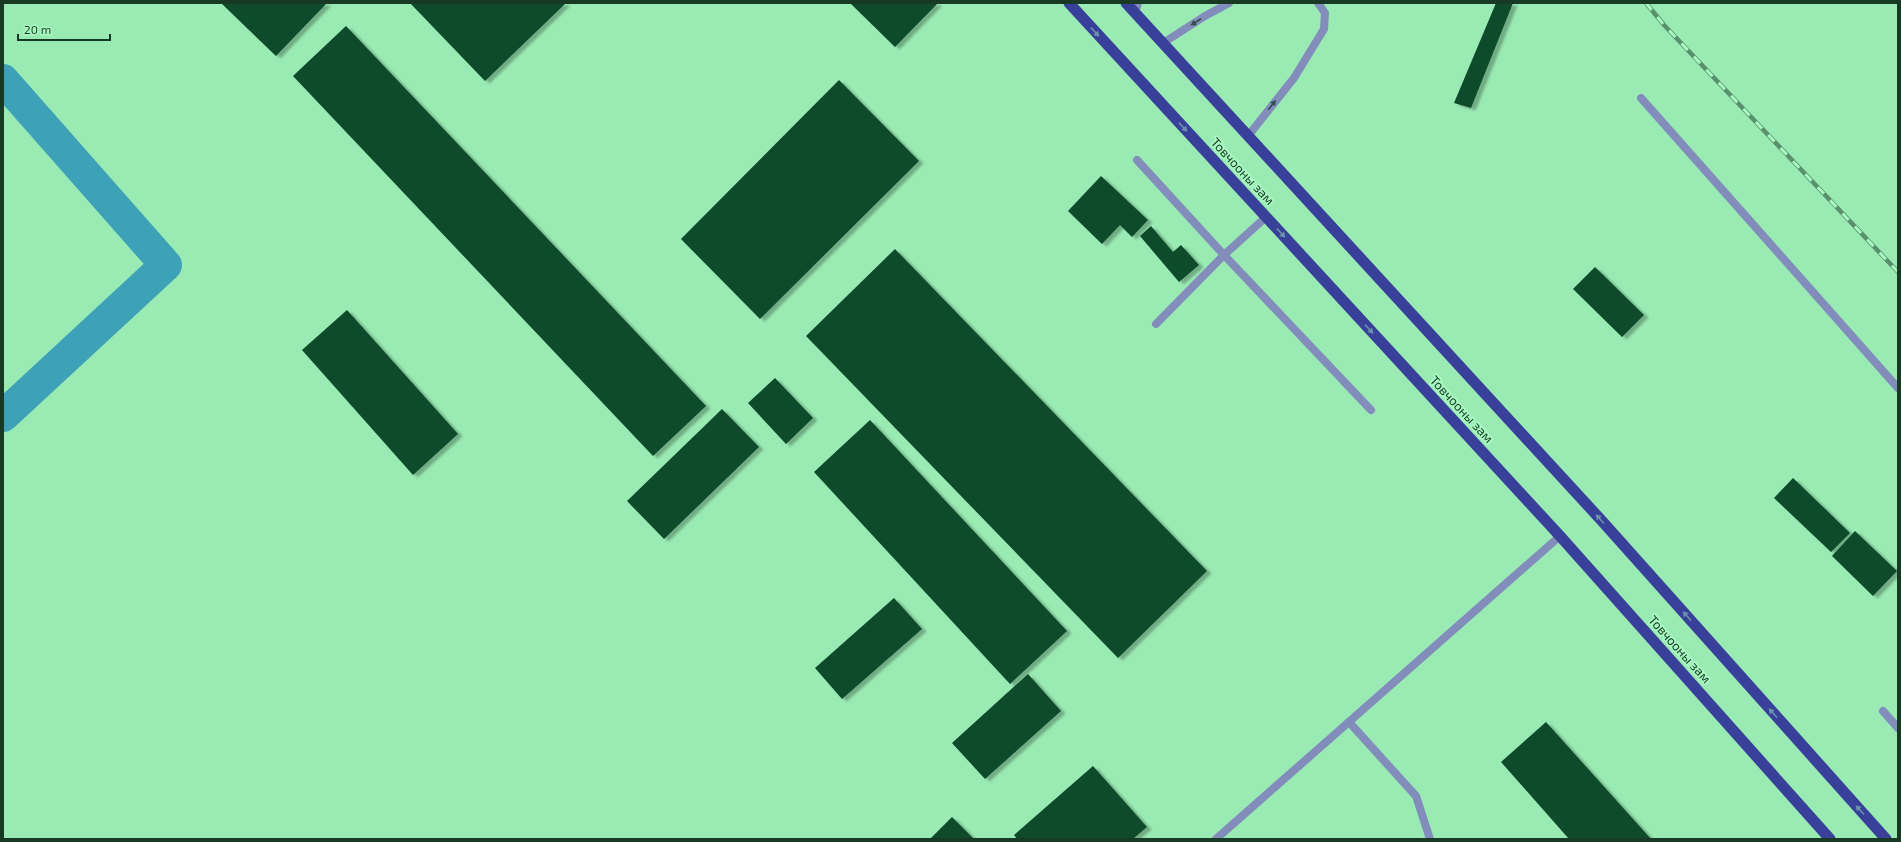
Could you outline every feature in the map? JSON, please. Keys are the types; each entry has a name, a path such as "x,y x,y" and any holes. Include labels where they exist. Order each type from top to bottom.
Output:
{"highway":[{"name":"Товчооны зам","path":"1069,3 1560,536 1830,839"},
{"name":"Товчооны зам","path":"1126,3 1137,8 1163,43 1602,521 1886,839"}],"street":[{"path":"1163,43 1205,16 1229,3"},
{"path":"1248,136 1294,78 1324,29 1325,13 1318,3"},
{"path":"1641,98 1898,388"},
{"path":"1137,160 1224,255 1371,410"},
{"path":"1156,324 1224,255 1266,217"},
{"path":"1216,839 1560,536"},
{"path":"1883,711 1898,728"},
{"path":"1349,722 1416,796 1430,839"}],"building":[{"path":"221,3 327,3 276,56"},
{"path":"410,3 566,3 485,81"},
{"path":"850,3 938,3 895,47"},
{"path":"1496,3 1513,3 1471,108 1454,103"},
{"path":"346,26 706,406 653,456 293,76"},
{"path":"839,80 919,161 760,319 681,239"},
{"path":"1101,176 1148,220 1132,237 1120,225 1102,244 1068,211"},
{"path":"1151,226 1173,252 1181,245 1199,265 1179,282 1140,236"},
{"path":"895,249 1207,571 1118,658 806,336"},
{"path":"1595,267 1644,315 1622,337 1573,289"},
{"path":"347,310 458,434 413,475 302,350"},
{"path":"775,378 813,418 786,444 748,403"},
{"path":"722,409 759,447 664,539 627,501"},
{"path":"870,420 1067,631 1010,684 814,472"},
{"path":"1793,478 1850,533 1831,552 1774,498"},
{"path":"1855,531 1897,571 1873,596 1832,556"},
{"path":"894,598 922,629 842,699 815,668"},
{"path":"1028,674 1061,711 985,779 952,743"},
{"path":"1546,722 1651,839 1569,839 1501,762"},
{"path":"1093,766 1147,827 1133,839 1017,839 1014,835"},
{"path":"952,817 974,839 930,839"}],"waterway":[{"path":"3,80 166,265 3,416"}],"railway":[{"path":"1646,3 1664,25 1898,272"}]}
